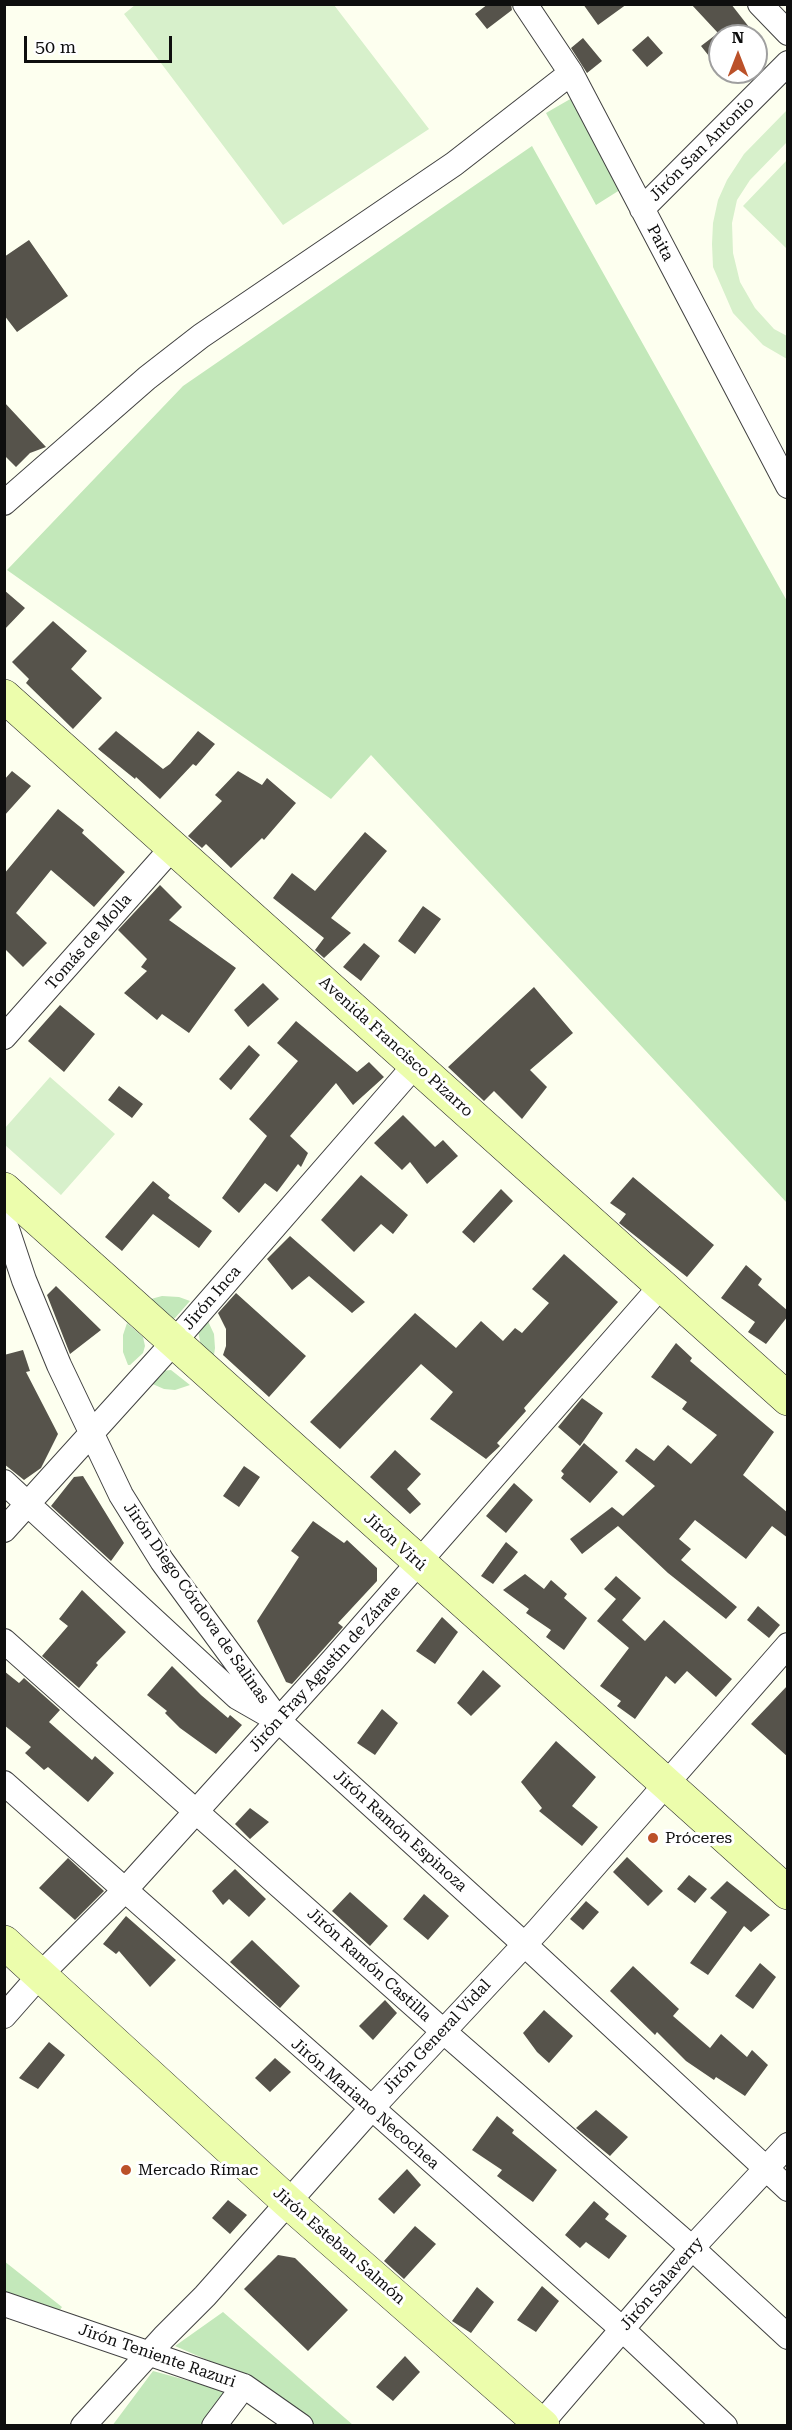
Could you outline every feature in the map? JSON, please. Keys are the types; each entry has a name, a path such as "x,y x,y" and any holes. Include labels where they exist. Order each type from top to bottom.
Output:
{"main road":[{"name":"Avenida Francisco Pizarro","path":"4,696 788,1399"},
{"name":"Jirón Virú","path":"4,1189 788,1893"},
{"name":"Jirón Esteban Salmón","path":"4,1942 288,2202 541,2425"}],"street":[{"name":"Paita","path":"525,4 571,73 788,486"},
{"path":"760,4 788,33"},
{"name":"Jirón San Antonio","path":"642,209 788,63"},
{"path":"4,503 147,378 201,336 445,171 571,73"},
{"name":"Tomás de Molla","path":"4,1037 172,847"},
{"name":"Jirón Inca","path":"4,1530 30,1504 91,1432 174,1342 416,1064"},
{"name":"Jirón Diego Córdova de Salinas","path":"4,1220 24,1280 59,1365 121,1495 141,1530 279,1720"},
{"name":"Jirón Fray Agustín de Zárate","path":"4,2016 41,1974 125,1890 279,1720 419,1564 661,1286"},
{"name":"Jirón Ramón Espinoza","path":"4,1482 237,1697 279,1720 788,2189"},
{"name":"Jirón Ramón Castilla","path":"4,1641 443,2031 692,2248 788,2337"},
{"name":"Jirón General Vidal","path":"83,2426 205,2296 371,2109 524,1944 788,1645"},
{"name":"Jirón Mariano Necochea","path":"4,1783 622,2329 725,2426"},
{"name":"Jirón Salaverry","path":"541,2425 692,2248 788,2145"},
{"name":"Jirón Teniente Razuri","path":"4,2304 244,2386 301,2426"},
{"path":"214,2426 244,2386"}],"green space":[{"path":"135,5 334,5 429,129 283,225 124,14"},
{"path":"572,98 623,188 596,205 546,113"},
{"path":"787,110 787,142 750,180 737,200 732,223 733,253 740,282 755,308 774,329 787,336 787,359 763,345 733,313 713,267 712,244 713,223 718,200 727,180 744,154"},
{"path":"532,146 787,601 787,1203 371,755 331,799 7,570 183,386"},
{"path":"787,160 787,249 743,206"},
{"path":"50,1077 115,1134 61,1195 5,1145 5,1128"},
{"path":"162,1296 179,1297 190,1301 175,1318 170,1320 151,1299"},
{"path":"206,1317 214,1334 213,1362 201,1346 198,1331"},
{"path":"127,1323 143,1337 145,1346 143,1353 130,1365 123,1352 123,1335"},
{"path":"171,1370 190,1385 175,1390 164,1389 148,1382 160,1371"},
{"path":"4,2261 62,2307 53,2319 5,2301"},
{"path":"223,2312 353,2425 314,2425 228,2369 175,2346"},
{"path":"153,2371 230,2392 207,2425 112,2426"}],"building":[{"path":"488,4 511,4 512,10 487,29 475,14"},
{"path":"583,4 627,4 598,25"},
{"path":"691,4 731,4 747,24 710,24"},
{"path":"648,36 663,53 647,67 632,50"},
{"path":"583,38 602,61 587,73 571,48"},
{"path":"708,41 708,55 701,46"},
{"path":"29,240 68,296 17,332 4,315 4,257"},
{"path":"4,402 46,447 30,453 16,467 4,455"},
{"path":"4,590 25,608 4,630"},
{"path":"53,621 87,651 71,669 102,698 73,729 26,683 29,679 12,662"},
{"path":"116,731 163,769 198,731 215,744 196,766 193,764 160,799 136,777 135,779 98,749"},
{"path":"12,771 31,786 4,816 4,780"},
{"path":"238,771 262,785 267,778 296,803 264,840 262,838 231,868 206,844 202,848 188,836 222,801 215,795"},
{"path":"58,809 84,830 82,833 125,872 94,907 51,870 16,913 47,943 23,967 4,948 4,874"},
{"path":"365,832 387,851 331,918 351,933 324,958 315,950 324,938 273,898 292,873 315,891"},
{"path":"160,885 182,907 169,920 236,968 189,1033 162,1014 157,1020 124,993 147,971 141,967 147,959 118,930"},
{"path":"423,906 441,919 415,954 398,941"},
{"path":"364,943 380,956 361,981 343,967"},
{"path":"263,983 279,999 248,1027 234,1010"},
{"path":"534,987 573,1033 530,1070 547,1087 522,1119 494,1091 484,1101 448,1067"},
{"path":"60,1005 95,1034 64,1072 28,1041"},
{"path":"296,1021 357,1072 369,1062 384,1077 353,1105 336,1083 290,1136 308,1153 301,1167 298,1164 277,1192 265,1183 239,1213 222,1198 267,1136 249,1119 298,1061 277,1043"},
{"path":"249,1045 260,1055 231,1090 219,1079"},
{"path":"119,1086 143,1104 132,1118 108,1100"},
{"path":"403,1115 435,1147 443,1140 458,1156 427,1184 410,1162 402,1170 374,1143"},
{"path":"361,1175 408,1215 393,1234 381,1224 354,1252 321,1220"},
{"path":"633,1177 714,1245 687,1277 619,1223 626,1214 610,1203"},
{"path":"153,1181 170,1195 168,1198 212,1231 199,1248 153,1214 122,1251 105,1237"},
{"path":"501,1189 513,1201 474,1243 462,1232"},
{"path":"290,1236 365,1302 352,1313 309,1276 292,1290 267,1259"},
{"path":"564,1254 618,1302 524,1408 526,1411 497,1443 500,1446 486,1459 430,1419 453,1392 421,1364 340,1449 310,1422 415,1313 456,1348 481,1321 503,1341 515,1328 522,1333 549,1303 532,1289"},
{"path":"746,1265 762,1279 758,1285 788,1311 788,1316 766,1344 748,1332 755,1322 721,1298"},
{"path":"56,1286 101,1330 70,1354 47,1295"},
{"path":"236,1293 306,1356 269,1397 223,1355 226,1346 226,1329 218,1313"},
{"path":"676,1343 692,1358 690,1361 774,1432 743,1475 788,1513 788,1538 772,1526 746,1559 695,1520 679,1539 691,1549 681,1560 737,1607 726,1619 668,1573 618,1526 582,1554 570,1539 612,1507 623,1516 655,1486 625,1461 636,1448 654,1461 668,1445 691,1464 717,1435 682,1409 687,1402 651,1377"},
{"path":"23,1350 30,1371 26,1372 58,1434 41,1468 24,1480 4,1464 4,1355"},
{"path":"582,1398 603,1413 580,1446 558,1427"},
{"path":"584,1443 618,1472 590,1503 561,1478 564,1474 561,1471"},
{"path":"395,1450 421,1474 407,1489 421,1504 410,1514 370,1477"},
{"path":"244,1466 260,1477 239,1507 223,1496"},
{"path":"83,1476 124,1543 111,1561 51,1506 74,1477"},
{"path":"514,1483 533,1500 506,1533 486,1516"},
{"path":"313,1521 344,1543 347,1540 377,1568 377,1581 338,1623 343,1627 292,1684 286,1682 257,1621 299,1557 291,1551"},
{"path":"506,1542 518,1552 493,1584 481,1576"},
{"path":"525,1574 544,1589 551,1580 567,1594 564,1598 587,1618 564,1650 546,1637 551,1630 526,1613 529,1609 503,1590"},
{"path":"616,1576 641,1598 622,1620 645,1641 664,1620 732,1679 716,1697 687,1671 675,1684 666,1676 635,1719 617,1706 621,1701 600,1686 629,1648 597,1621 616,1599 604,1589"},
{"path":"82,1590 126,1632 96,1663 98,1665 79,1688 42,1656 68,1626 59,1619"},
{"path":"758,1606 780,1625 769,1638 747,1620"},
{"path":"442,1617 458,1632 435,1664 416,1651"},
{"path":"172,1666 228,1718 230,1715 242,1725 216,1754 180,1728 165,1713 167,1711 147,1695"},
{"path":"483,1670 501,1686 471,1716 457,1703"},
{"path":"4,1671 19,1683 24,1678 60,1710 49,1722 92,1760 95,1756 114,1773 88,1802 48,1767 44,1770 25,1753 31,1747 4,1725"},
{"path":"788,1685 788,1757 751,1724"},
{"path":"382,1709 398,1723 375,1755 357,1743"},
{"path":"556,1741 596,1777 572,1806 598,1827 582,1846 539,1811 542,1808 521,1782"},
{"path":"250,1808 269,1822 250,1839 235,1824"},
{"path":"627,1857 663,1891 648,1906 613,1872"},
{"path":"68,1858 104,1891 75,1920 39,1888"},
{"path":"235,1869 266,1899 249,1917 229,1899 223,1905 212,1891"},
{"path":"689,1875 707,1889 695,1903 677,1889"},
{"path":"727,1881 770,1915 751,1932 744,1926 708,1975 690,1963 727,1912 710,1898"},
{"path":"350,1892 388,1926 370,1946 332,1911"},
{"path":"424,1894 449,1916 428,1940 403,1919"},
{"path":"586,1901 599,1912 583,1930 570,1919"},
{"path":"126,1916 176,1960 150,1987 119,1951 116,1954 103,1944"},
{"path":"252,1940 300,1986 280,2008 230,1962"},
{"path":"760,1963 776,1977 753,2009 735,1996"},
{"path":"633,1966 679,2009 673,2016 710,2048 721,2034 747,2057 752,2050 768,2065 745,2096 716,2077 714,2080 686,2061 657,2032 655,2035 610,1991"},
{"path":"385,2000 397,2013 373,2040 359,2026"},
{"path":"544,2010 573,2036 549,2063 537,2052 523,2033"},
{"path":"49,2042 65,2055 38,2089 19,2078"},
{"path":"275,2058 291,2072 270,2092 255,2078"},
{"path":"596,2110 628,2137 610,2156 576,2128"},
{"path":"497,2116 514,2130 512,2133 557,2170 533,2202 497,2176 502,2170 472,2150"},
{"path":"407,2169 421,2185 394,2214 378,2199"},
{"path":"228,2200 247,2215 230,2234 212,2218"},
{"path":"594,2201 609,2214 605,2219 627,2236 609,2259 586,2242 580,2248 565,2235"},
{"path":"415,2226 436,2244 404,2279 384,2261"},
{"path":"278,2255 295,2258 348,2310 308,2351 244,2289"},
{"path":"542,2286 559,2301 536,2332 517,2320"},
{"path":"477,2287 494,2302 471,2333 452,2321"},
{"path":"405,2356 420,2372 393,2401 376,2387"}],"place":[{"name":"Próceres","path":"653,1838"},
{"name":"Mercado Rímac","path":"126,2170"}]}
